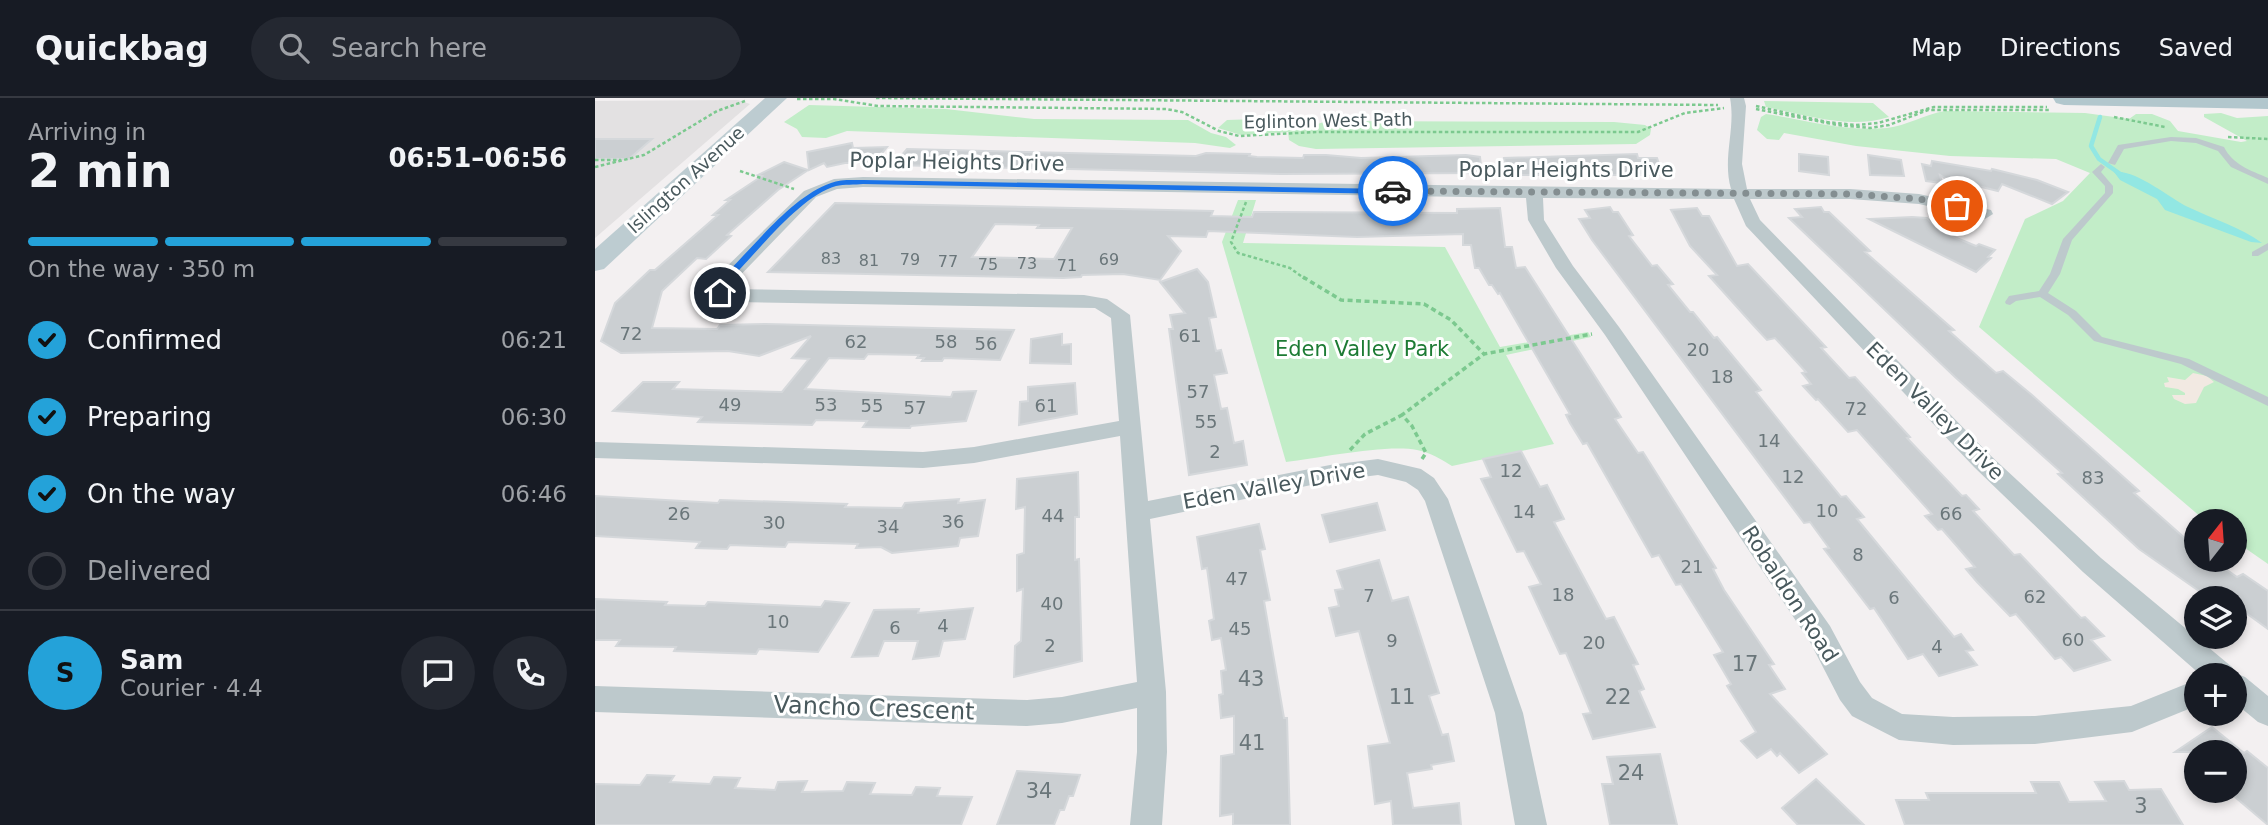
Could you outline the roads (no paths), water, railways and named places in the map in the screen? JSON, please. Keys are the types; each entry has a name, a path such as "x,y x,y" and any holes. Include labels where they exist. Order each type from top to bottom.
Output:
{"main road":[{"name":"Islington Avenue","path":"595,263 777,98"},
{"path":"2061,104 2268,102"}],"street":[{"name":"Eden Valley Drive","path":"1738,105 1740,108 1734,166 1740,193 1752,222 1982,461 2092,565 2207,663"},
{"name":"Poplar Heights Drive","path":"1146,825 1152,752 1151,692 1120,315 1100,303 792,295 734,296 720,293 717,287 810,194 834,184 863,182 1534,193 1740,193"},
{"name":"Robaldon Road","path":"1534,193 1537,220 1565,268 1612,331 1820,634 1850,691 1862,707 1899,727 1920,730 2035,730 2131,719 2184,699"},
{"path":"1740,193 1896,197 1940,202 1985,214"},
{"path":"595,450 923,460 974,455 1130,427"},
{"name":"Eden Valley Drive","path":"1138,512 1346,470 1378,467 1413,475 1426,484 1436,499 1503,693 1531,825"},
{"name":"Vancho Crescent","path":"595,699 1027,713 1062,710 1151,692"},
{"path":"2247,696 2268,713"}],"lane":[{"path":"2112,163 2121,147 2162,138 2183,139 2215,146 2221,149 2222,157 2229,163 2268,181"},
{"path":"2042,294 2055,274 2068,239 2109,193 2109,186 2096,172 2101,167"},
{"path":"2010,302 2013,298 2042,294 2072,313 2098,339 2185,361 2268,402"}],"water":[{"path":"2114,172 2123,172 2142,179 2188,207 2236,228 2262,243 2251,242 2165,210 2157,199 2120,180"}],"waterway":[{"path":"2100,117 2091,146 2099,159 2123,176"}],"park label":[{"name":"Eden Valley Park","path":"1362,349"}]}
